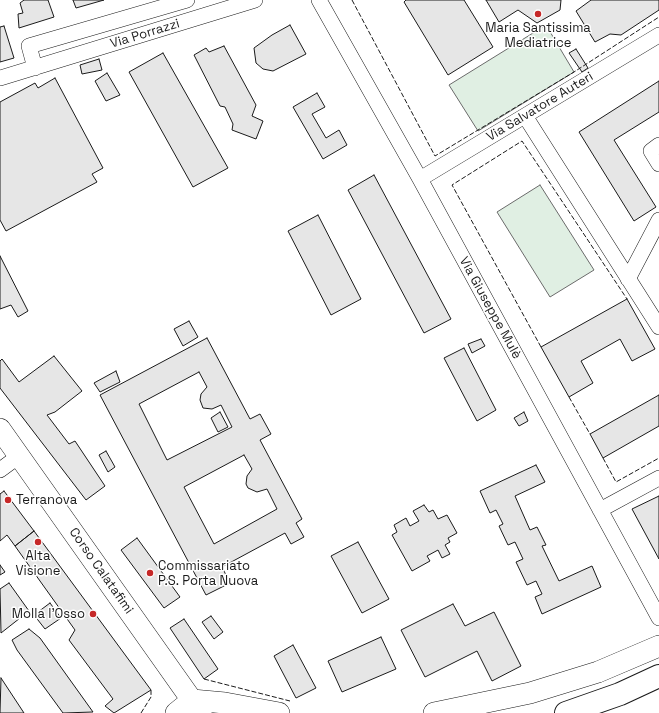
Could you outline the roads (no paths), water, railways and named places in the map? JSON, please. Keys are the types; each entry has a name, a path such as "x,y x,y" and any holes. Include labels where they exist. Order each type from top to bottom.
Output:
{"main road":[{"path":"566,713 620,694 659,676"}],"street":[{"name":"Via Porrazzi","path":"35,68 29,46 186,0"},
{"name":"Via Porrazzi","path":"0,78 255,0"},
{"name":"Via Giuseppe Mulè","path":"319,0 420,178 659,618"},
{"name":"Via Salvatore Auteri","path":"420,178 525,116 657,42"},
{"path":"525,116 659,327"},
{"path":"659,145 651,151 659,164"},
{"path":"628,279 659,220"},
{"name":"Corso Calatafimi","path":"0,429 197,706"},
{"path":"0,470 19,456"},
{"path":"600,510 659,478"},
{"path":"434,713 530,693 598,672 659,646"},
{"path":"176,713 197,706 225,703 279,713"}],"place":[{"name":"Maria Santissima Mediatrice","path":"538,14"},
{"name":"Terranova","path":"8,500"},
{"name":"Alta Visione","path":"38,542"},
{"name":"Commissariato P.S. Porta Nuova","path":"150,573"},
{"name":"Molla l'Osso","path":"93,614"}]}
